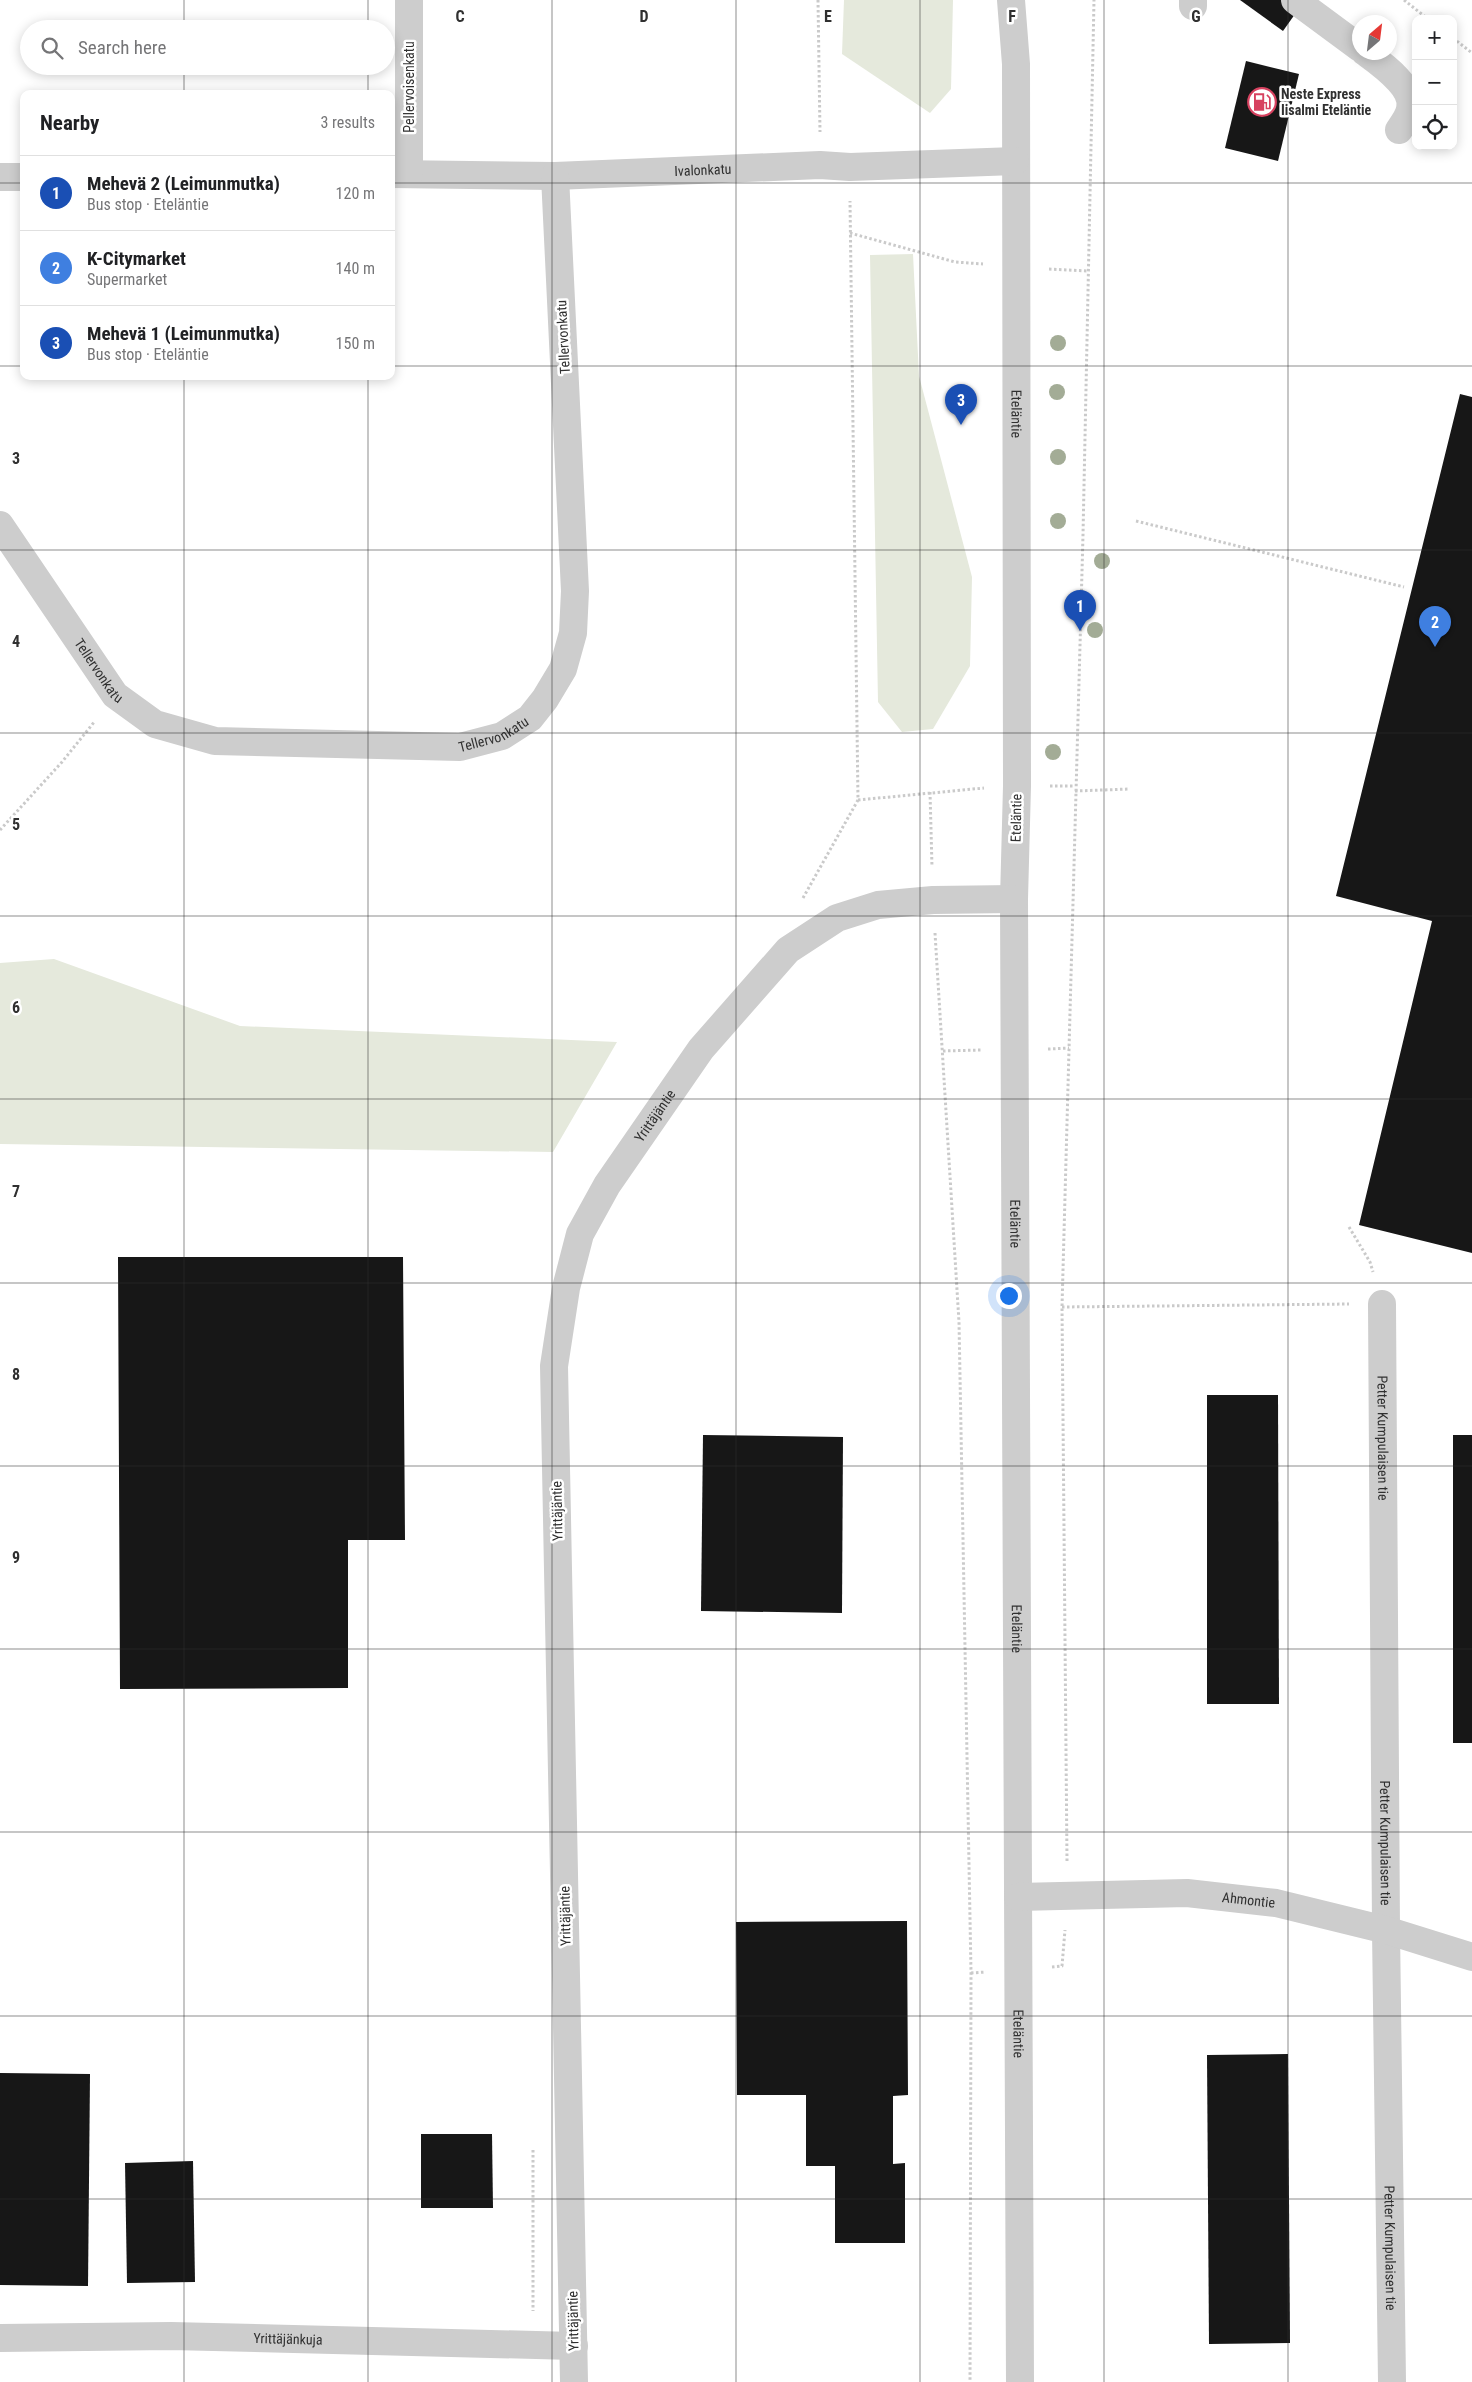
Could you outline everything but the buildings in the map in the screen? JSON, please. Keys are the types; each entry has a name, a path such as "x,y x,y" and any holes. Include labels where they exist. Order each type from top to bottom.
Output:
{"street":[{"name":"Pellervoisenkatu","path":"400,174 409,0"},
{"name":"Eteläntie","path":"1010,0 1016,64 1017,786 1014,899 1020,2382"},
{"name":"Eteläntie","path":"1016,64 1024,0"},
{"path":"1295,0 1352,42"},
{"path":"1376,60 1394,74 1408,97 1410,110 1399,130"},
{"name":"Ivalonkatu","path":"400,174 554,176 820,165 1015,162"},
{"name":"Tellervonkatu","path":"0,525 115,695 155,724 215,741 460,746 502,736 530,718 545,699 563,669 573,633 575,591 554,176"},
{"path":"0,177 20,177"},
{"name":"Yrittäjäntie","path":"574,2382 554,1366 566,1288 580,1234 607,1185 701,1049 788,950 836,918 878,905 933,900 1014,899"},
{"name":"Petter Kumpulaisen tie","path":"1382,1304 1386,1930 1392,2382"},
{"name":"Ahmontie","path":"1018,1897 1187,1893 1276,1903 1386,1930 1472,1957"},
{"name":"Yrittäjänkuja","path":"0,2338 171,2336 574,2346"}],"path":[{"path":"818,0 820,165"},
{"path":"971,1973 1062,1966 1067,1895 1062,1307 1094,0"},
{"path":"1404,0 1423,15"},
{"path":"1457,41 1472,53"},
{"path":"850,166 858,800 930,792 933,900 960,1322 971,1973 970,2382"},
{"path":"850,233 955,262 1088,271"},
{"path":"1136,521 1404,587"},
{"path":"0,830 62,762 115,695"},
{"path":"1075,791 1130,789"},
{"path":"1062,1307 1382,1304 1370,1262 1349,1227"}],"shaded area":[{"path":"844,0 953,0 951,89 930,113 842,54"},
{"path":"913,254 919,376 972,577 970,666 933,729 902,732 878,702 870,255"},
{"path":"54,959 240,1026 617,1042 553,1152 0,1144 0,963"}],"place":[{"name":"Neste Express Iisalmi Eteläntie","path":"1262,102"},
{"name":"Mehevä 1 (Leimunmutka)","path":"961,425"},
{"name":"Mehevä 2 (Leimunmutka)","path":"1080,631"},
{"name":"K-Citymarket","path":"1435,647"}]}
